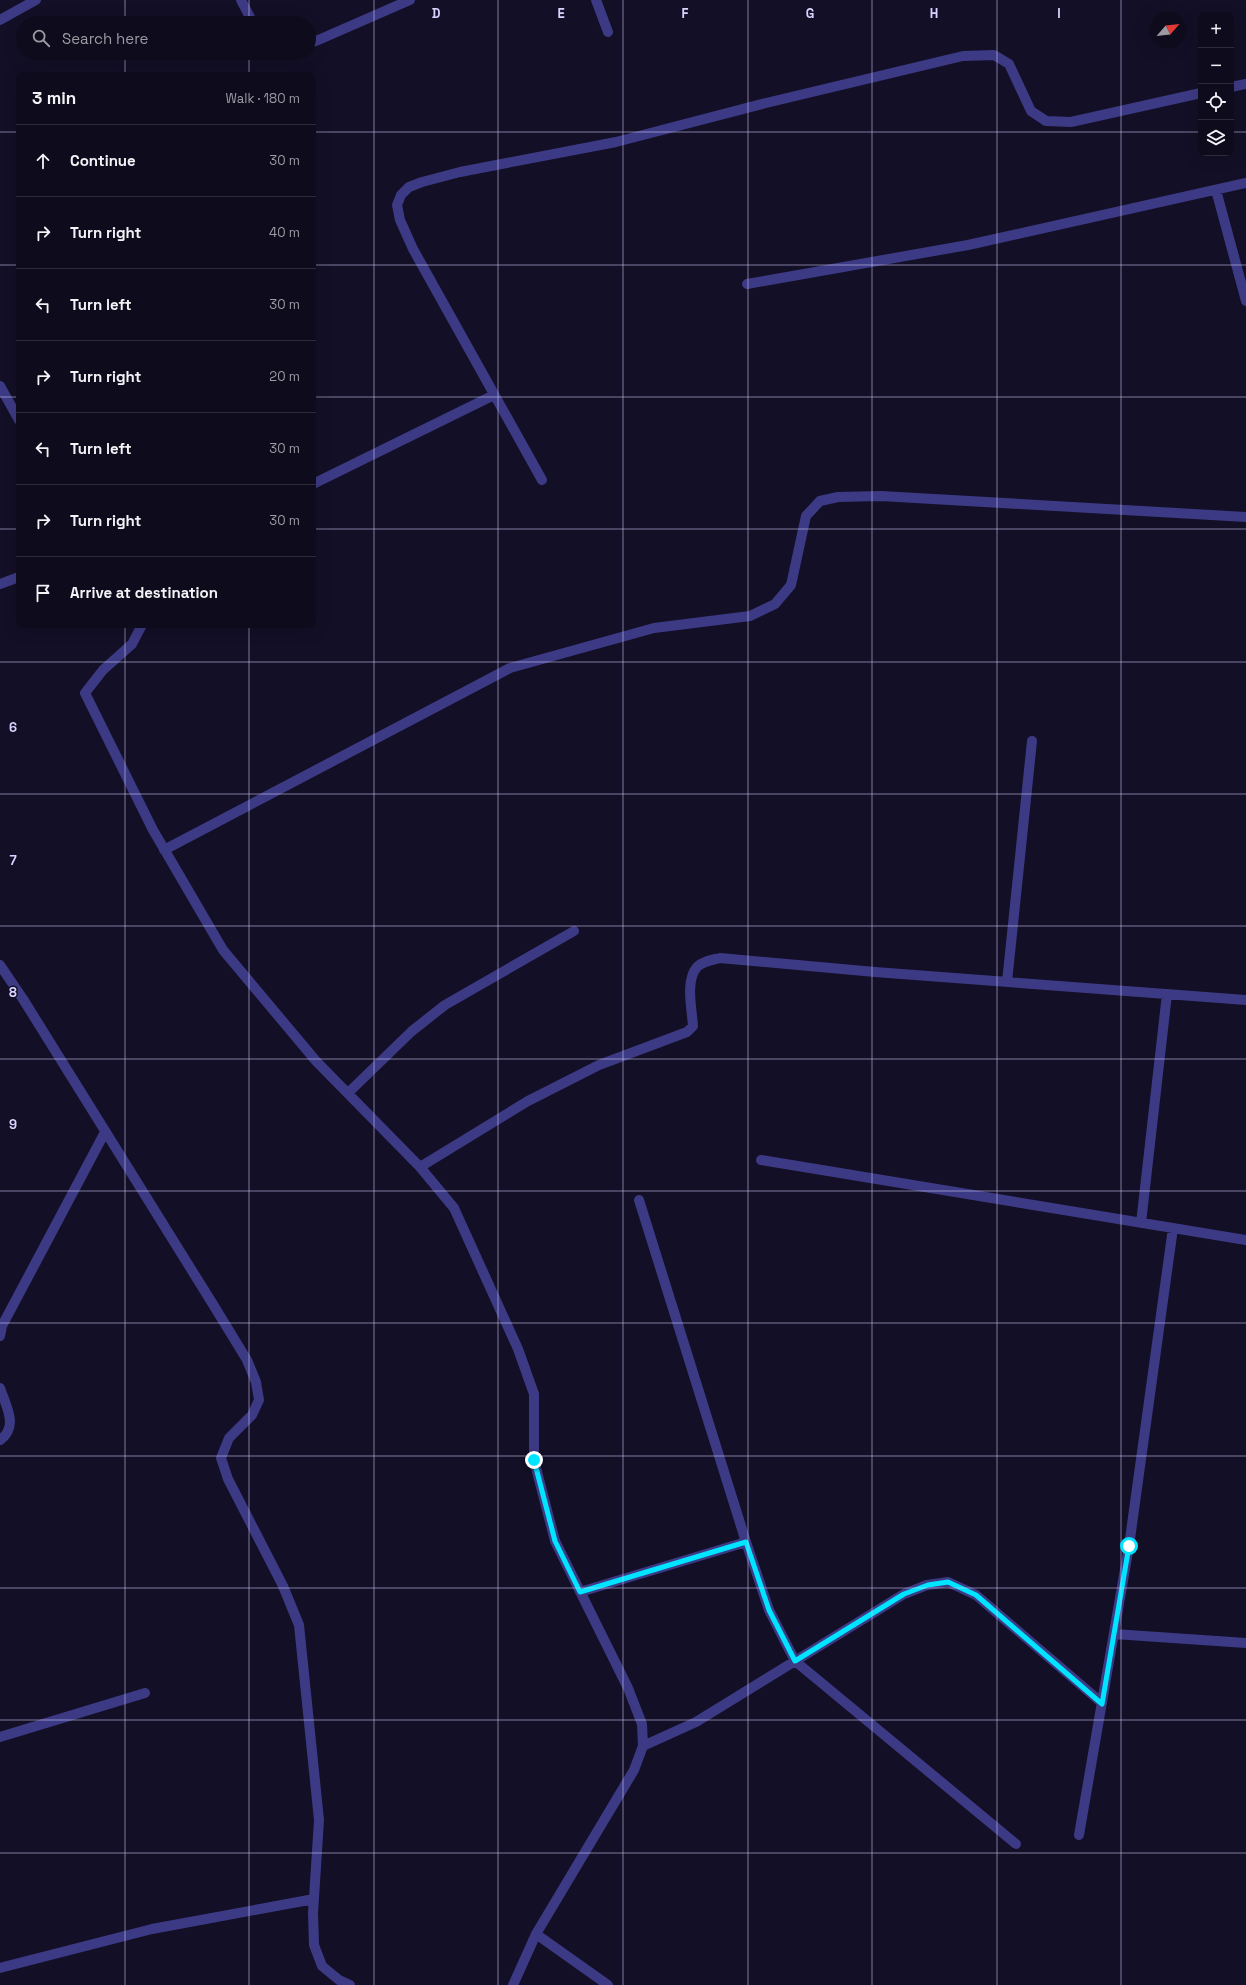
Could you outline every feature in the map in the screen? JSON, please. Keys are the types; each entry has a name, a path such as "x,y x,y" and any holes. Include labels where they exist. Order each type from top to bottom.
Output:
{"street":[{"path":"0,20 36,0"},
{"path":"241,0 249,16"},
{"path":"316,41 410,0"},
{"path":"596,0 608,32"},
{"path":"542,480 413,249 400,220 397,205 401,195 409,187 460,172 616,142 766,103 963,56 994,55 1009,64 1031,111 1046,121 1071,122 1198,94"},
{"path":"1234,86 1246,84"},
{"path":"747,284 968,245 1246,183"},
{"path":"1216,190 1246,301"},
{"path":"2,393 16,415"},
{"path":"316,483 494,396"},
{"path":"164,850 510,668 654,628 750,616 775,604 791,585 806,516 820,501 838,497 881,496 1246,517"},
{"path":"0,584 16,578"},
{"path":"140,628 132,644 103,670 85,693 164,850 223,950 316,1061 420,1167 454,1208 518,1349 534,1394 534,1460 555,1541 628,1688 642,1724 643,1746 634,1770 536,1934 513,1985"},
{"path":"1007,982 1032,741"},
{"path":"348,1093 412,1031 445,1005 574,931"},
{"path":"420,1167 528,1101 592,1069 687,1032 693,1026 691,979 697,967 706,961 720,958 734,958 875,972 1246,1000"},
{"path":"0,965 247,1360 256,1382 259,1400 252,1415 229,1438 221,1458 228,1479 283,1586 299,1625 319,1820 314,1899 314,1945 322,1966 339,1980 350,1985"},
{"path":"1141,1223 1167,994"},
{"path":"0,1336 2,1326 105,1132"},
{"path":"761,1160 1246,1240"},
{"path":"638,1200 746,1542 769,1610 795,1661 1016,1844"},
{"path":"1079,1835 1129,1546 1173,1228"},
{"path":"0,1388 11,1425 8,1433 0,1440"},
{"path":"580,1592 746,1542"},
{"path":"643,1746 696,1722 904,1594 928,1585 948,1582 976,1595 1102,1704"},
{"path":"1114,1634 1246,1643"},
{"path":"0,1737 145,1693"},
{"path":"0,1968 152,1929 314,1899"},
{"path":"536,1934 608,1985"}],"route":[{"path":"534,1460 555,1541 580,1592 746,1542 769,1610 795,1661 904,1594 928,1585 948,1582 976,1595 1102,1704 1129,1546"}]}
